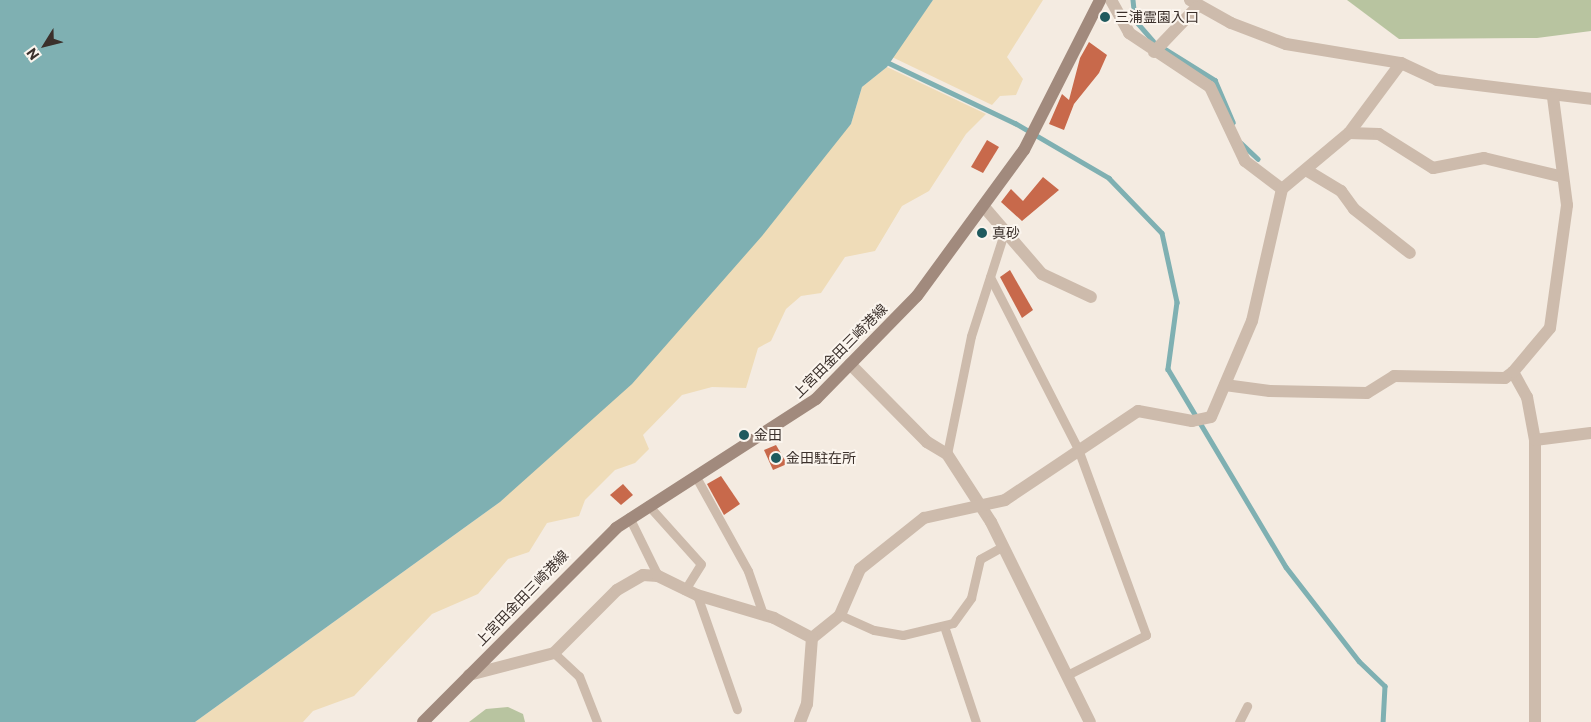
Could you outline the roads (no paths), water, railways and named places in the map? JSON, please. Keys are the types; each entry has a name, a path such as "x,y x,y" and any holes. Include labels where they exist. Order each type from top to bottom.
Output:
{"main road":[{"name":"上宮田金田三崎港線","path":"423,722 585,555 629,517 783,424 850,364 917,296 985,208 1028,141 1100,0"}],"street":[{"path":"1111,0 1129,33 1154,52 1187,67 1210,87 1245,161 1282,189"},
{"path":"1154,52 1193,3 1286,44 1401,63 1437,80 1520,88 1553,97 1591,99"},
{"path":"800,722 807,704 812,638 840,615 860,569 897,536 924,518 1004,500 1078,449 1138,411 1192,421 1211,417 1252,321 1282,189 1349,133 1401,63"},
{"path":"1225,385 1270,391 1367,393 1394,376 1505,378 1513,372 1550,328 1567,205 1553,97"},
{"path":"1349,133 1385,136 1433,168 1484,158 1563,177"},
{"path":"1306,170 1341,191 1354,209 1410,253"},
{"path":"985,208 1042,274 1091,297"},
{"path":"850,364 927,442 947,454 1002,547 1090,722"},
{"path":"1513,372 1527,397 1535,440 1535,722"},
{"path":"1535,440 1591,432"},
{"path":"469,674 554,652 616,590 643,575 658,576 691,592 762,614 812,638"}],"lane":[{"path":"947,454 971,336 1005,230"},
{"path":"990,277 1078,449 1146,635 1067,675"},
{"path":"696,477 748,571 762,614"},
{"path":"648,505 701,564 691,592 737,709"},
{"path":"629,517 658,576"},
{"path":"840,615 874,630 903,635 944,626 963,614 980,559 1002,547"},
{"path":"944,626 976,722"},
{"path":"554,652 579,676 597,722"},
{"path":"1239,722 1247,706"}],"water":[{"path":"0,0 933,0 887,67 862,87 851,124 762,236 632,384 500,502 195,722 0,722"}],"waterway":[{"path":"1133,0 1135,20 1153,41"},
{"path":"1165,49 1215,80 1233,122"},
{"path":"889,63 1015,123 1109,178 1162,233 1177,302 1168,369 1286,567 1359,661 1385,686 1383,722"},
{"path":"1241,143 1258,159"}],"place":[{"name":"三浦霊園入口","path":"1105,17"},
{"name":"真砂","path":"982,233"},
{"name":"金田","path":"744,435"},
{"name":"金田駐在所","path":"776,458"}]}
